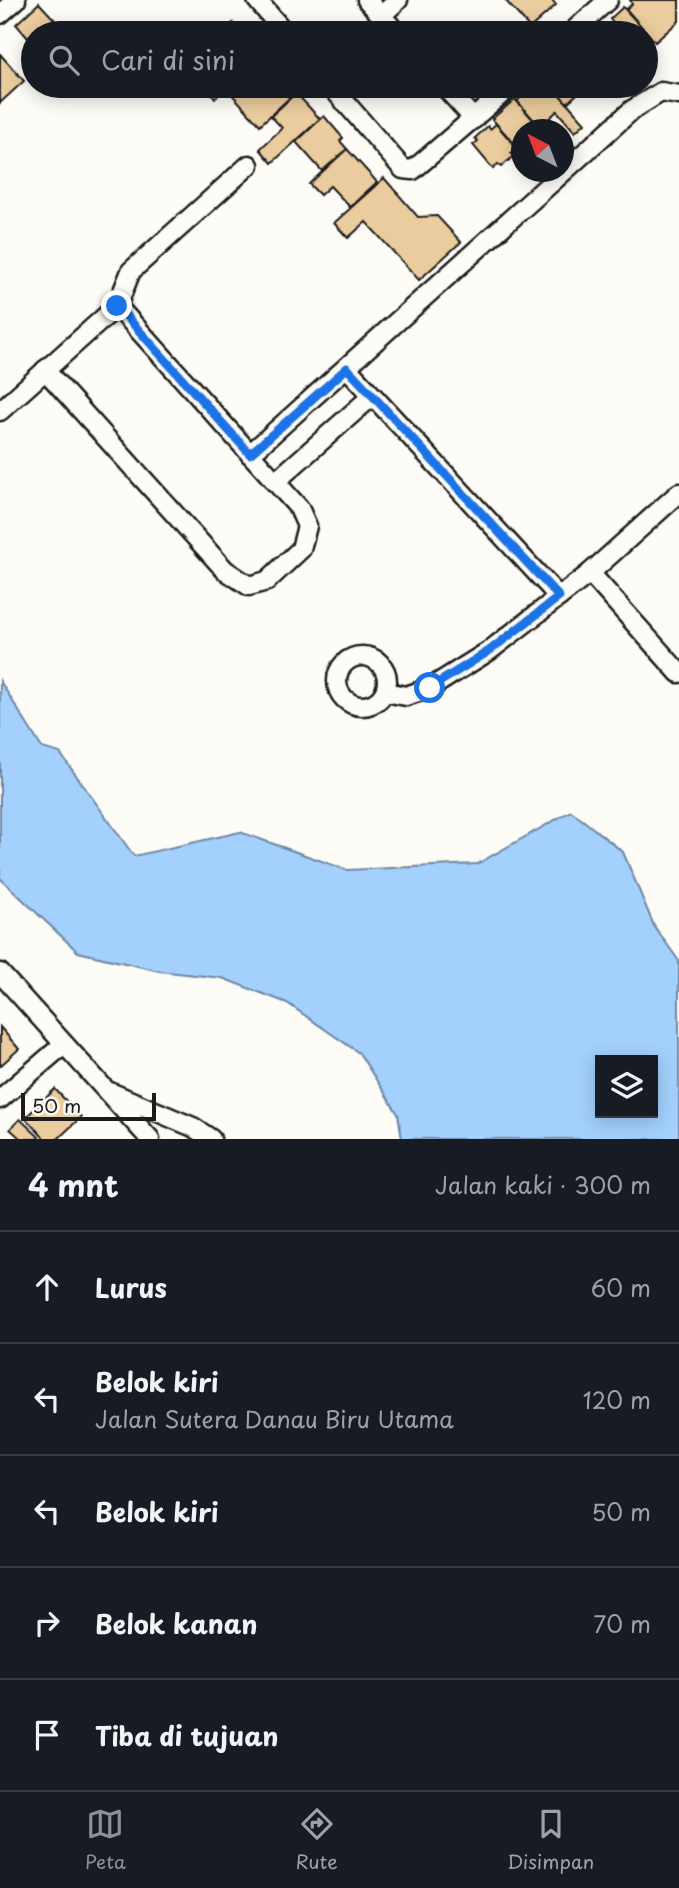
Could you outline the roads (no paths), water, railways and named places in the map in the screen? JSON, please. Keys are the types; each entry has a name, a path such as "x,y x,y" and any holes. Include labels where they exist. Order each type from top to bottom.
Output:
{"street":[{"path":"0,14 16,0"},
{"path":"257,0 275,21"},
{"path":"367,0 386,21"},
{"path":"381,16 398,0"},
{"path":"584,21 608,0"},
{"path":"658,94 679,95"},
{"path":"341,98 403,169 414,170 498,98"},
{"path":"455,98 474,119"},
{"path":"250,454 632,110 651,98"},
{"path":"0,411 117,306 131,271 249,165"},
{"path":"46,370 226,570 249,586 267,581 302,549 307,526 299,508 117,306"},
{"path":"347,368 559,597"},
{"path":"275,482 372,396"},
{"path":"385,692 406,696 430,688 489,651 590,572 679,493"},
{"path":"590,572 679,673"},
{"path":"0,973 150,1139"},
{"path":"0,1099 63,1045"},
{"path":"105,1090 193,1127 211,1139"}],"water":[{"path":"0,681 42,748 60,753 134,856 240,832 347,870 477,864 571,811 623,852 654,926 679,961 679,1139 402,1139 398,1114 359,1053 287,1003 222,978 159,971 78,952 0,878"}]}
